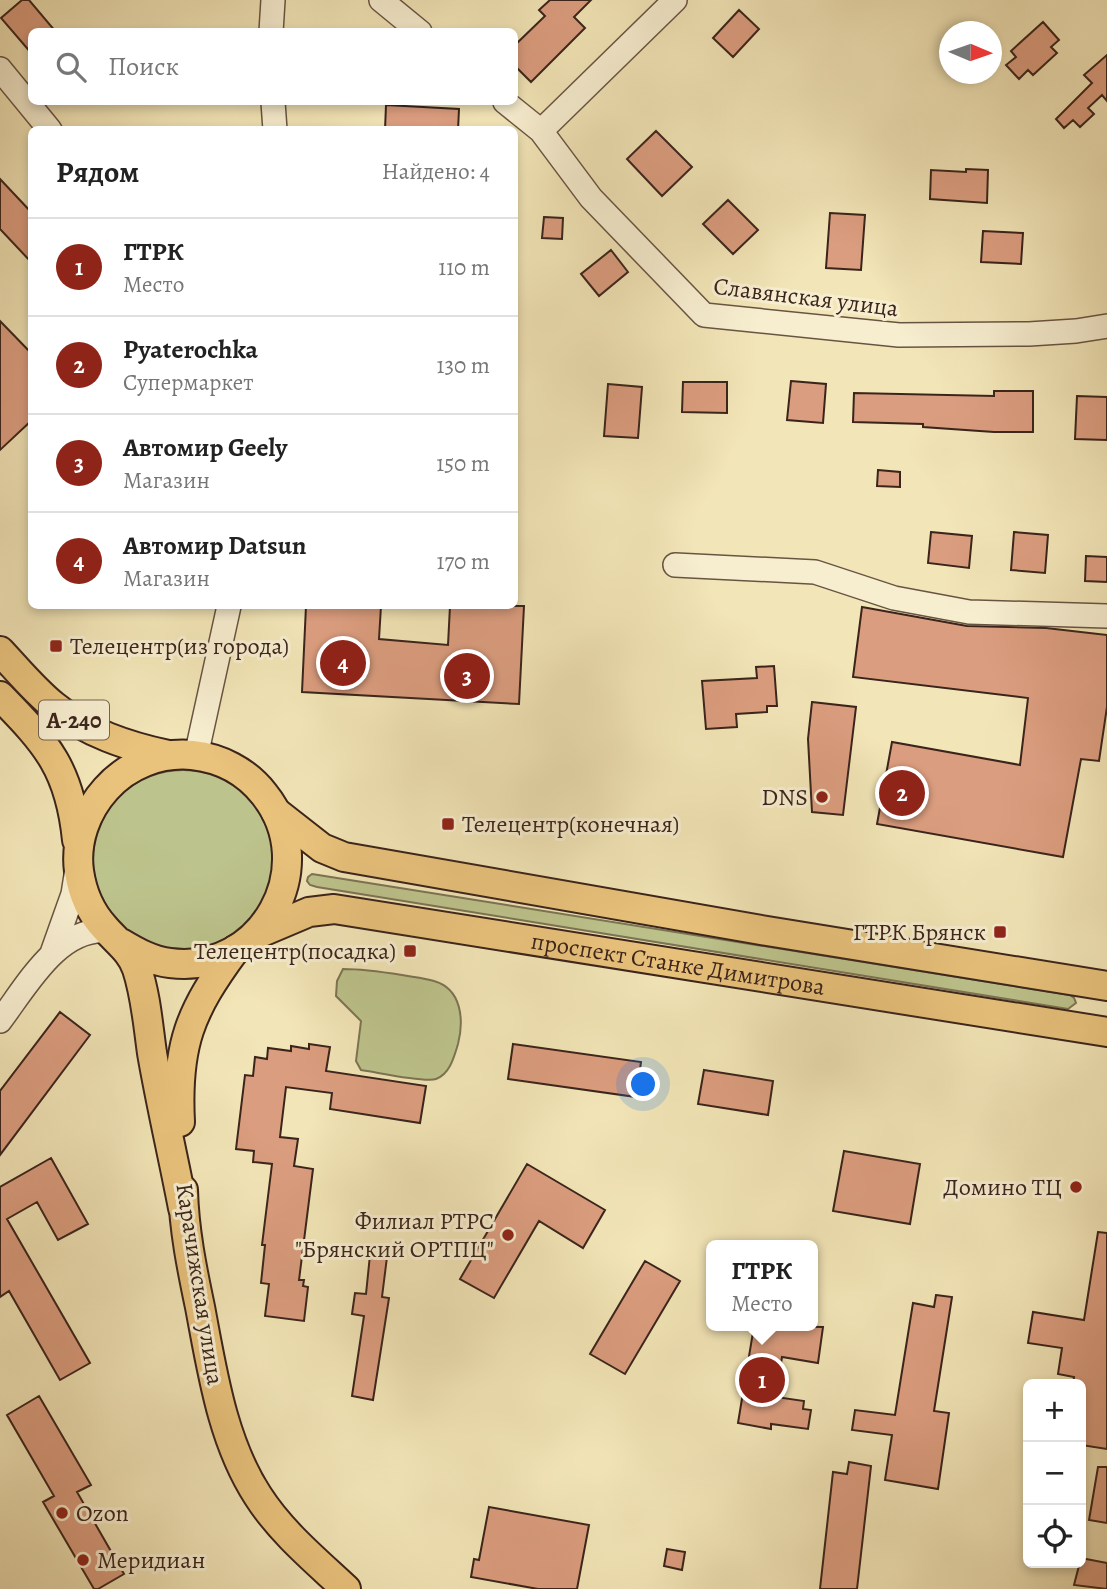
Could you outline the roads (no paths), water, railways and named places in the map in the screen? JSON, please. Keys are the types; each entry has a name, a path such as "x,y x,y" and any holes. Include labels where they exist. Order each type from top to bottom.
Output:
{"main road":[{"name":"А-240","path":"0,651 52,705 70,718 113,740 138,749 182,756"},
{"name":"А-240","path":"0,696 40,737 63,775 74,810 79,851"},
{"path":"114,937 153,959 178,964 204,962 245,943 268,921 284,887 287,848 276,812 260,788 238,770 221,762 182,756 135,766 107,788 87,817 79,851 82,888 89,905 114,937 131,956 141,983 183,1208"},
{"name":"проспект Станке Димитрова","path":"276,812 322,848 344,857 1107,986"},
{"name":"проспект Станке Димитрова","path":"245,943 309,912 334,909 1107,1032"},
{"name":"Карачижская улица","path":"245,943 203,997 182,1052 179,1105 183,1208 192,1267 216,1388 244,1472 273,1518 346,1589"}],"street":[{"path":"381,0 415,28"},
{"path":"541,131 675,0"},
{"path":"271,2 271,28"},
{"path":"0,69 28,103"},
{"path":"30,105 47,126"},
{"path":"273,105 275,126"},
{"name":"Славянская улица","path":"509,105 541,131 591,198 704,315 899,335 1029,334 1107,326"},
{"path":"675,565 815,572 894,598 969,612 1107,616"},
{"path":"182,756 228,609"},
{"path":"52,953 73,894 79,851"},
{"path":"0,1021 52,953 66,942 85,932 114,937"}],"place":[{"name":"Телецентр(из города)","path":"56,646"},
{"name":"Автомир Datsun","path":"343,663"},
{"name":"Автомир Geely","path":"467,676"},
{"name":"Pyaterochka","path":"902,793"},
{"name":"DNS","path":"822,797"},
{"name":"Телецентр(конечная)","path":"448,824"},
{"name":"ГТРК Брянск","path":"1000,932"},
{"name":"Телецентр(посадка)","path":"410,951"},
{"name":"Домино ТЦ","path":"1076,1187"},
{"name":"Филиал РТРС \"Брянский ОРТПЦ\"","path":"508,1235"},
{"name":"ГТРК","path":"762,1380"},
{"name":"Ozon","path":"62,1513"},
{"name":"Меридиан","path":"83,1560"}]}
